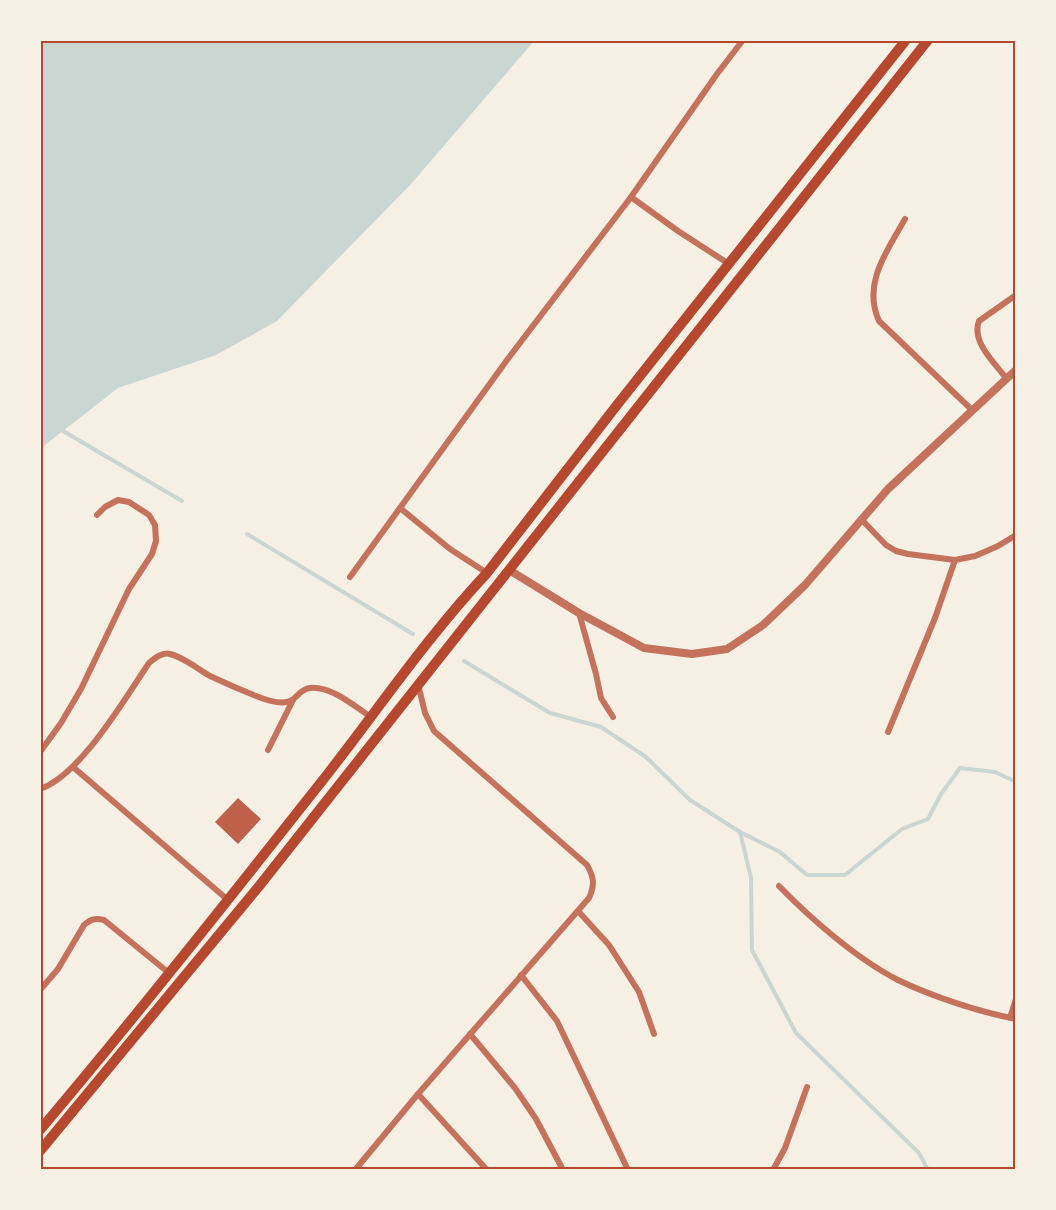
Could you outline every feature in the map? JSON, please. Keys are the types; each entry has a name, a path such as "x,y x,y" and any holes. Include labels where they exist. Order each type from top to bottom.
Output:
{"main road":[{"path":"40,1130 228,900 906,40"},
{"path":"40,1151 238,912 928,40"}],"street":[{"path":"350,577 507,360 631,197 743,40"},
{"path":"631,197 729,264"},
{"path":"905,219 879,264 872,299 874,309 879,321 972,410"},
{"path":"1006,378 977,338 977,326 979,321 1016,295"},
{"path":"509,570 579,613 644,648 692,654 727,649 763,625 805,585 888,489 1016,370"},
{"path":"40,752 81,689 129,589 152,554 156,541 155,525 149,516 129,502 118,500 105,507 97,515"},
{"path":"400,508 450,549 487,573"},
{"path":"861,519 886,545 896,551 955,560 975,556 1016,535"},
{"path":"888,732 935,618 955,560"},
{"path":"579,613 601,698 613,717"},
{"path":"40,789 60,779 72,767 96,739 149,663 159,656 168,654 258,697 286,702 312,687 338,695 371,717"},
{"path":"355,1170 418,1094 589,898 593,888 594,876 587,865 434,731 425,712 418,684"},
{"path":"268,750 293,699"},
{"path":"72,767 228,900"},
{"path":"779,886 824,927 898,980 949,1000 1013,1018 1016,999"},
{"path":"578,910 609,945 639,992 654,1034"},
{"path":"40,990 58,969 84,925 96,918 104,920 170,972"},
{"path":"521,975 557,1021 628,1170"},
{"path":"470,1034 536,1119 564,1170"},
{"path":"773,1170 789,1138 807,1087"},
{"path":"418,1094 486,1170"}],"shaded area":[{"path":"41,40 534,41 411,184 277,321 216,355 118,388 41,448"}],"building":[{"path":"238,798 261,819 238,844 215,822"}],"waterway":[{"path":"63,431 182,501"},
{"path":"247,534 413,634"},
{"path":"464,661 550,713 601,727 646,757 690,800 740,832 751,878 752,950 796,1033 919,1153 928,1170"},
{"path":"740,832 780,852 807,875 845,875 902,829 928,819 941,794 960,768 995,772 1016,782"}]}
